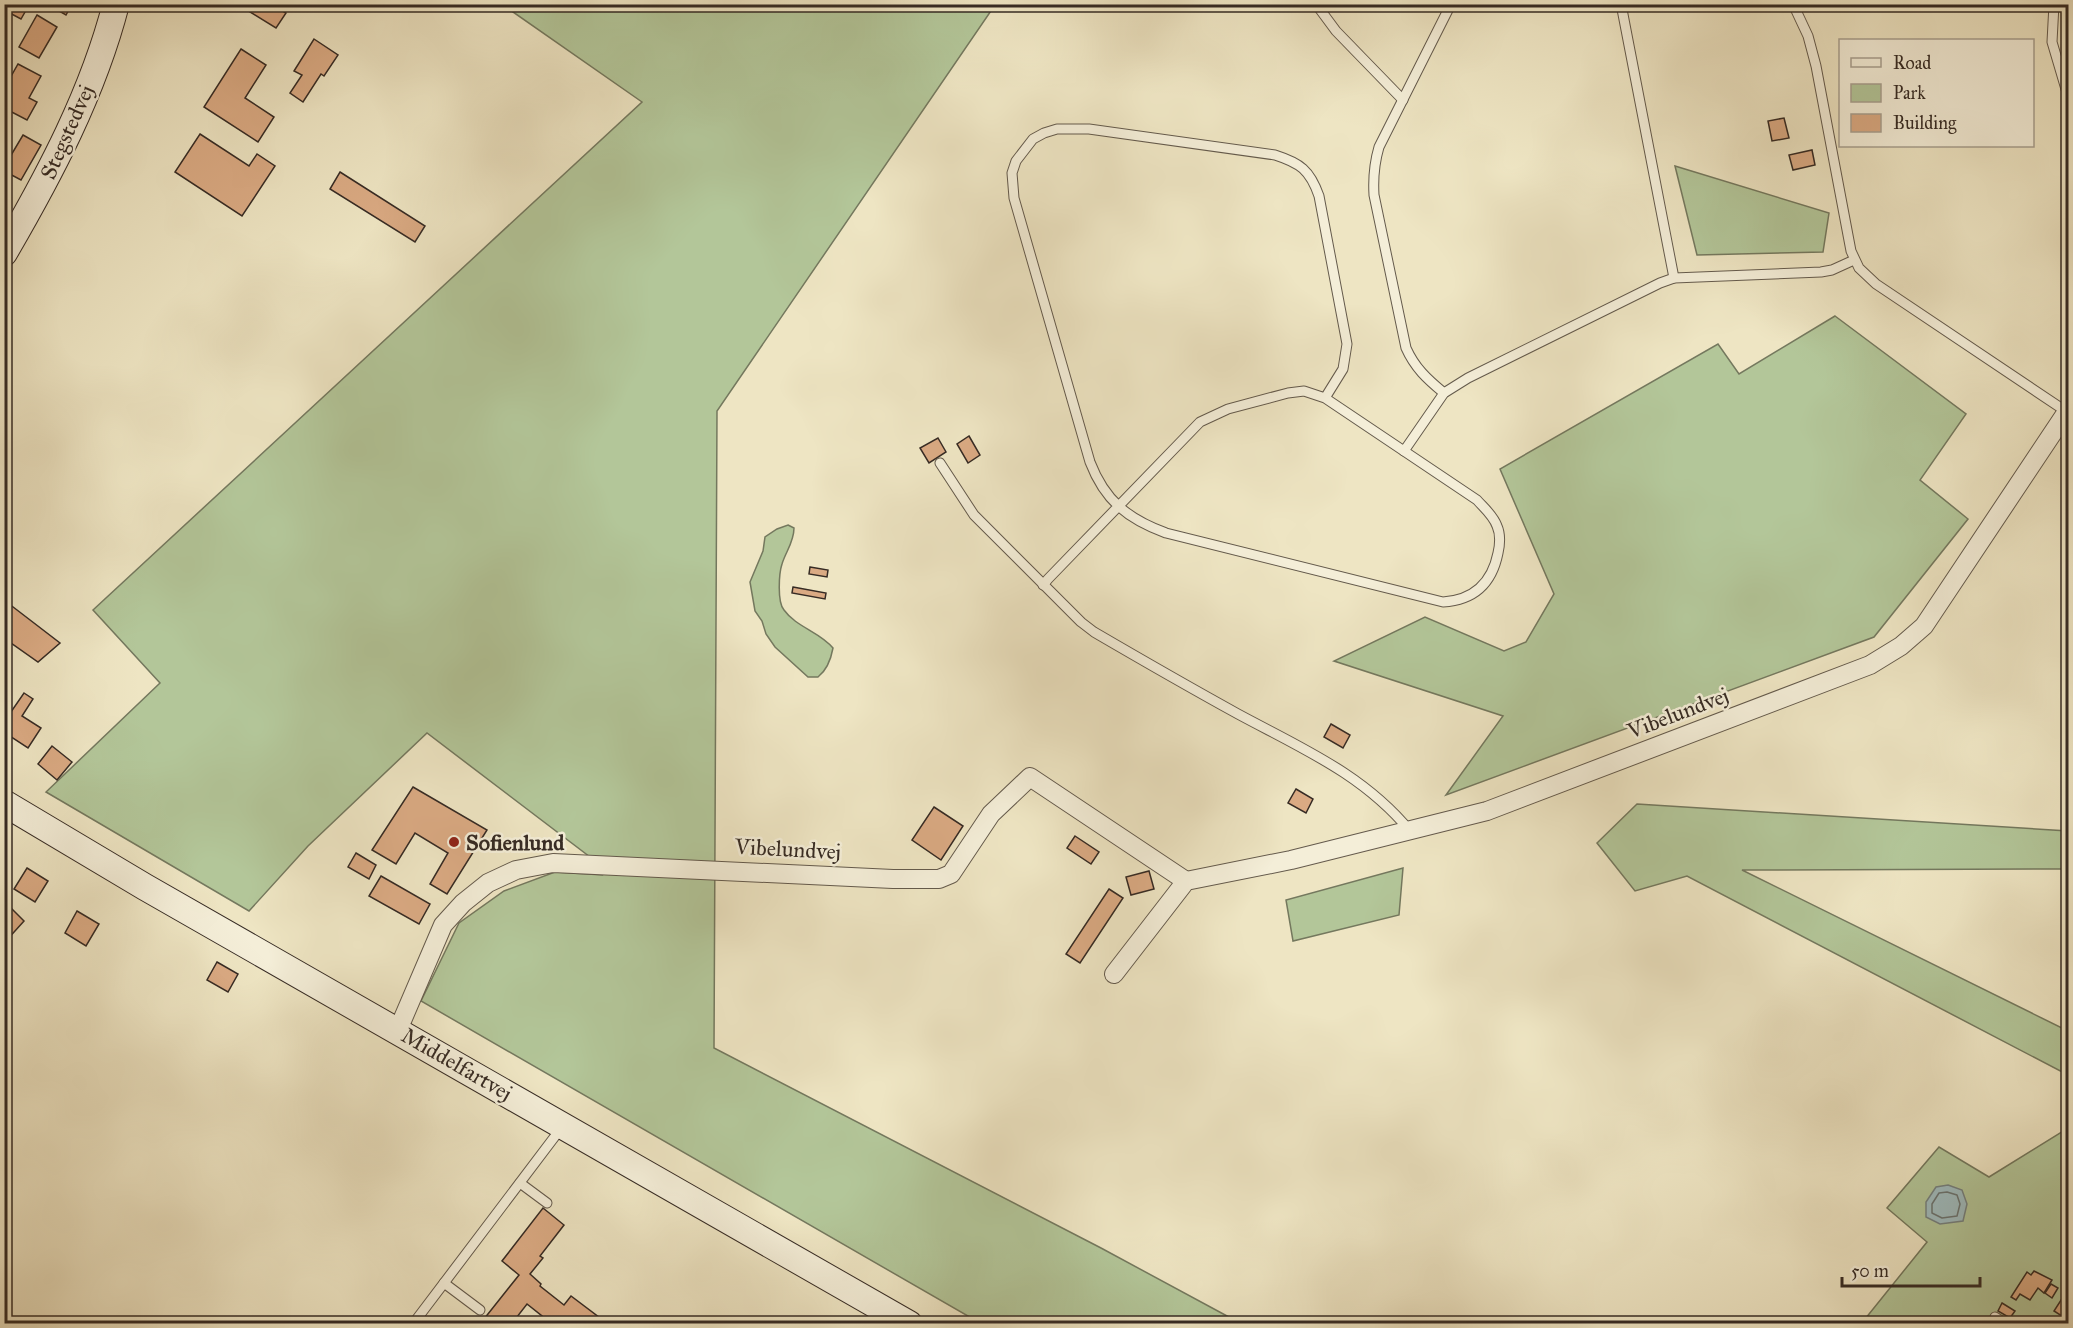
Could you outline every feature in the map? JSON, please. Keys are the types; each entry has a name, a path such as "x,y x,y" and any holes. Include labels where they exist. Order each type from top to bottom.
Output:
{"main road":[{"name":"Stegstedvej","path":"4,253 44,185 85,95 116,4"},
{"name":"Middelfartvej","path":"4,803 145,887 909,1323"}],"street":[{"name":"Vibelundvej","path":"398,1030 443,925 463,903 488,883 516,870 553,863 939,879 951,873 991,814 1030,777 1186,881 1291,860 1487,811 1870,665 1901,646 1924,626 2068,411"},
{"path":"1114,974 1186,881"}],"lane":[{"path":"1316,4 1336,30 1403,100"},
{"path":"1444,393 1421,374 1406,348 1372,178 1379,147 1451,4"},
{"path":"1621,4 1674,278"},
{"path":"1794,4 1808,36 1816,66 1851,251 1859,268 1876,284 2068,411"},
{"path":"2054,4 2052,42 2068,96"},
{"path":"1043,585 1118,506 1200,422 1228,409 1288,393 1304,392 1325,398 1477,500 1497,526 1501,541 1495,568 1487,581 1466,597 1443,602 1166,533 1144,525 1118,506 1098,483 1090,462 1014,198 1012,173 1016,161 1033,139 1057,129 1089,129 1263,153 1292,161 1305,169 1314,181 1319,196 1347,344 1343,369 1325,398"},
{"path":"1404,451 1444,393 1468,378 1660,283 1674,278 1821,272 1832,270 1854,260"},
{"path":"940,463 974,515 1081,622 1094,632 1196,691 1343,771 1381,799 1410,831"},
{"path":"413,1323 563,1125"},
{"path":"520,1183 547,1203"},
{"path":"444,1283 480,1310"},
{"path":"1995,1317 2006,1323"}],"green space":[{"path":"503,5 995,5 717,411 714,1048 1101,1248 1240,1323 980,1323 421,1001 459,923 504,891 555,872 602,875 590,857 427,733 308,846 249,911 46,792 160,683 93,610 642,102"},
{"path":"1675,166 1829,213 1823,252 1697,255"},
{"path":"1835,316 1966,414 1920,480 1968,519 1874,637 1446,795 1503,716 1334,661 1425,617 1504,651 1526,642 1554,594 1500,469 1718,344 1739,374"},
{"path":"788,525 794,528 794,533 781,568 780,601 789,616 828,642 833,648 828,664 818,677 808,677 775,647 755,611 750,582 763,551 765,537"},
{"path":"1637,804 2068,831 2068,869 1742,870 2068,1031 2068,1075 1687,876 1635,891 1597,843"},
{"path":"1403,868 1399,915 1293,941 1286,900"},
{"path":"2068,1128 2068,1323 1861,1324 1927,1242 1887,1208 1939,1147 1989,1177"}],"water":[{"path":"1948,1185 1962,1190 1967,1204 1963,1221 1940,1224 1926,1217 1926,1202 1936,1187"}],"building":[{"path":"4,4 29,5 21,19 4,10"},
{"path":"47,4 72,4 66,15"},
{"path":"237,4 271,4 286,13 276,28"},
{"path":"37,15 57,27 39,58 19,47"},
{"path":"314,39 338,55 324,76 321,74 303,102 290,93 302,75 294,71"},
{"path":"241,49 266,65 245,98 274,117 258,142 204,107"},
{"path":"18,64 41,76 29,98 37,102 27,120 4,108 4,98 9,89 5,87"},
{"path":"1784,118 1789,138 1772,141 1768,121"},
{"path":"200,134 249,166 257,154 275,166 242,216 175,172"},
{"path":"23,135 41,145 21,180 4,171 4,167"},
{"path":"1812,150 1815,165 1793,170 1789,155"},
{"path":"340,172 425,226 415,242 330,189"},
{"path":"969,436 980,455 968,463 957,444"},
{"path":"938,438 946,452 929,463 920,448"},
{"path":"810,567 828,570 827,577 809,574"},
{"path":"793,587 826,593 825,599 792,593"},
{"path":"4,600 60,643 38,662 4,638"},
{"path":"24,693 33,699 22,716 41,728 28,748 5,733 9,729 4,726 4,722"},
{"path":"1331,724 1350,735 1343,748 1324,737"},
{"path":"52,746 72,762 57,780 38,764"},
{"name":"Sofienlund","path":"413,787 487,830 447,894 430,884 448,853 415,833 396,864 372,850"},
{"path":"1296,789 1313,799 1306,813 1288,803"},
{"path":"934,807 963,826 941,860 912,840"},
{"path":"1075,836 1099,852 1091,864 1067,848"},
{"path":"356,853 376,865 369,879 348,867"},
{"path":"27,868 48,881 35,902 14,889"},
{"path":"1149,871 1154,889 1131,895 1126,877"},
{"path":"381,876 430,904 419,924 369,896"},
{"path":"1109,889 1123,898 1080,963 1066,954"},
{"path":"8,905 24,921 6,941 4,909"},
{"path":"77,911 99,924 86,946 65,933"},
{"path":"217,962 238,974 228,992 207,980"},
{"path":"543,1208 564,1225 540,1256 543,1258 530,1274 541,1284 540,1286 564,1305 571,1296 604,1321 602,1324 536,1324 542,1316 527,1304 513,1322 514,1324 480,1324 519,1275 502,1261"},
{"path":"2034,1271 2052,1280 2044,1293 2038,1288 2030,1300 2020,1294 2016,1300 2011,1297 2027,1272 2031,1275"},
{"path":"2051,1284 2058,1288 2052,1298 2045,1293"},
{"path":"2063,1297 2068,1300 2068,1320 2054,1311"},
{"path":"2002,1303 2015,1311 2010,1318 1998,1311"}],"place":[{"name":"Sofienlund","path":"454,842"}]}
